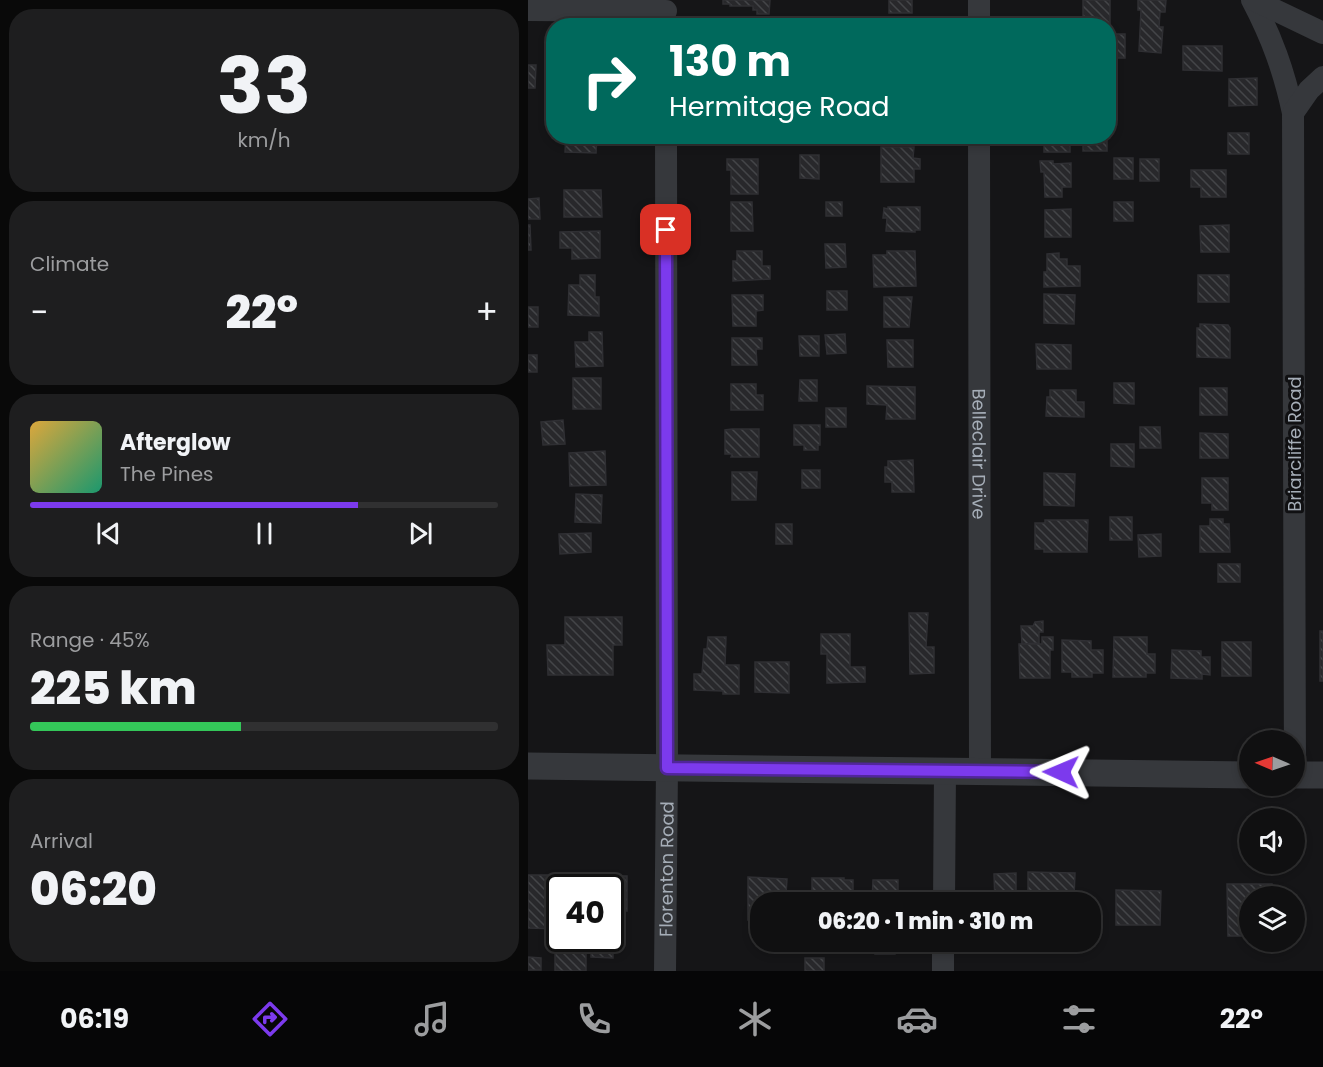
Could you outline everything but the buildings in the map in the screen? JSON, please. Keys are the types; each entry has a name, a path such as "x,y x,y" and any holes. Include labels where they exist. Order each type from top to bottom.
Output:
{"street":[{"path":"979,0 979,18"},
{"path":"1253,0 1323,33"},
{"name":"Briarcliffe Road","path":"1253,0 1270,34 1293,113 1295,730"},
{"path":"528,10 666,12"},
{"path":"1293,113 1308,90 1323,77"},
{"name":"Florenton Road","path":"665,971 666,144"},
{"name":"Belleclair Drive","path":"979,144 980,771"},
{"path":"528,766 1239,774"},
{"path":"944,892 945,771"},
{"path":"1305,775 1323,775"},
{"path":"943,952 943,971"}],"route":[{"path":"666,230 667,768 1061,772"}]}
